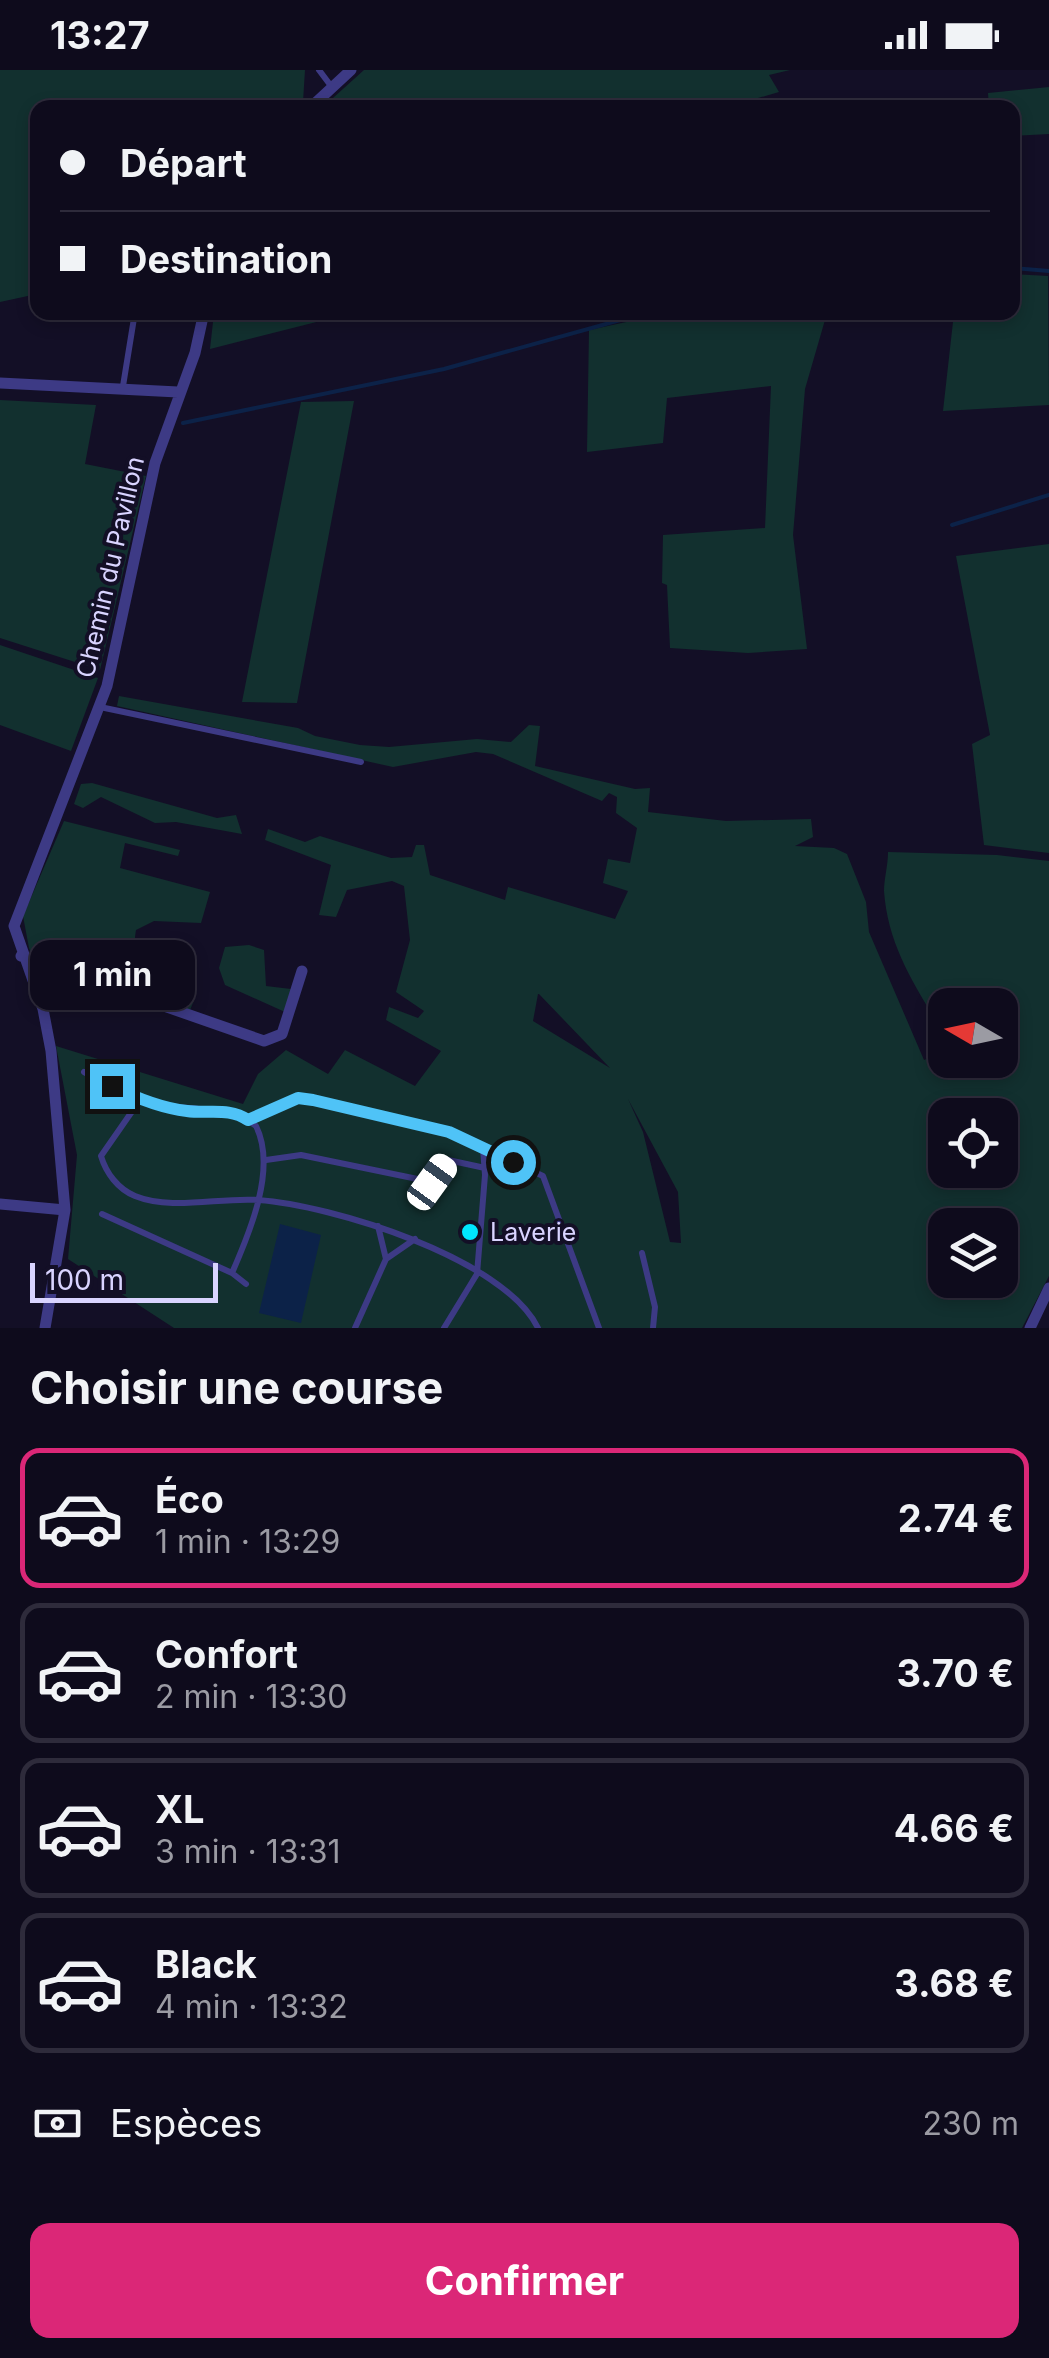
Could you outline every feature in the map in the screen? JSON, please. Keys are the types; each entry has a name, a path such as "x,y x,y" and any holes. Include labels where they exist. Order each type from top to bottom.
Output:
{"street":[{"path":"318,100 351,70"},
{"name":"Chemin du Pavillon","path":"47,1327 65,1210 51,1051 43,1009 21,956 14,926 19,904 56,823 100,707 127,610 156,463 195,353 202,320"},
{"path":"0,383 123,386 178,392"},
{"path":"21,956 264,1041 282,1034 302,972"},
{"path":"0,1204 65,1210"},
{"path":"1030,1328 1049,1288"}],"lane":[{"path":"319,70 332,87"},
{"path":"123,386 134,320"},
{"path":"100,707 361,762"},
{"path":"84,1072 140,1100 189,1112 229,1111 248,1120 264,1142 266,1160 246,1240 232,1273"},
{"path":"248,1120 298,1098 449,1132 544,1176 599,1328"},
{"path":"140,1100 101,1156 124,1190 150,1200 255,1200 378,1226 416,1239 476,1274 511,1297 538,1328"},
{"path":"444,1328 476,1274 485,1168 483,1148"},
{"path":"266,1160 301,1155 432,1182 448,1160 485,1168"},
{"path":"102,1214 232,1273 246,1284"},
{"path":"378,1226 386,1258"},
{"path":"355,1328 386,1258 416,1239"},
{"path":"642,1253 655,1307 653,1328"}],"green space":[{"path":"0,70 305,70 303,100 30,100 30,296 0,302"},
{"path":"364,70 790,70 769,75 779,92 751,100 331,100"},
{"path":"1049,87 1049,134 1020,136 1020,100 988,100 988,93"},
{"path":"1020,274 1048,276 1049,405 943,411 953,320 1020,320"},
{"path":"213,320 324,320 210,349"},
{"path":"636,320 825,320 805,389 793,535 807,649 748,653 670,648 667,585 662,583 663,535 765,528 771,386 667,398 663,443 587,452 589,330"},
{"path":"0,400 96,405 85,464 146,476 100,670 0,638"},
{"path":"354,401 297,703 242,702 301,402"},
{"path":"1049,544 1049,853 984,845 972,744 990,735 956,556"},
{"path":"0,645 98,678 71,751 0,725"},
{"path":"119,696 298,728 315,736 360,745 389,747 477,739 511,742 529,725 540,726 535,766 635,789 650,788 648,812 726,821 811,819 813,837 795,846 834,848 847,854 866,902 869,932 924,1060 928,1058 928,1078 1018,1078 1018,988 928,988 928,1007 891,931 884,891 888,852 997,855 1049,861 1049,1276 1022,1328 174,1328 68,1259 77,1155 56,1046 243,1104 258,1074 286,1050 328,1074 345,1050 415,1086 441,1051 386,1020 389,1007 418,1018 424,1011 396,992 410,940 404,886 392,881 347,890 336,917 319,915 331,865 265,840 268,829 305,842 320,836 391,858 412,857 416,845 424,845 430,875 505,900 508,887 615,919 628,891 603,883 608,859 630,863 637,828 616,813 617,797 609,793 602,801 493,754 476,752 393,767 117,706","holes":["539,994 610,1068 533,1021","628,1099 678,1192 681,1243 670,1242 643,1132"]},
{"path":"92,783 217,818 236,815 242,834 176,822 155,823 101,797 83,808 74,804 81,784"},
{"path":"64,821 180,850 178,856 125,843 120,868 210,892 201,923 154,921 136,930 136,958 141,968 158,983 195,998 190,1010 95,977 51,999 29,948 23,916"},
{"path":"249,945 264,950 266,986 291,989 285,1012 225,985 219,968 225,947"}],"water":[{"path":"280,1224 321,1235 301,1323 259,1313"}],"waterway":[{"path":"1020,269 1049,271"},
{"path":"183,423 444,369 620,320"},
{"path":"952,525 1049,495"}],"place":[{"name":"Laverie","path":"470,1232"}],"route":[{"path":"112,1086 140,1100 189,1112 229,1111 248,1120 298,1098 313,1100 449,1132 513,1162"}]}
